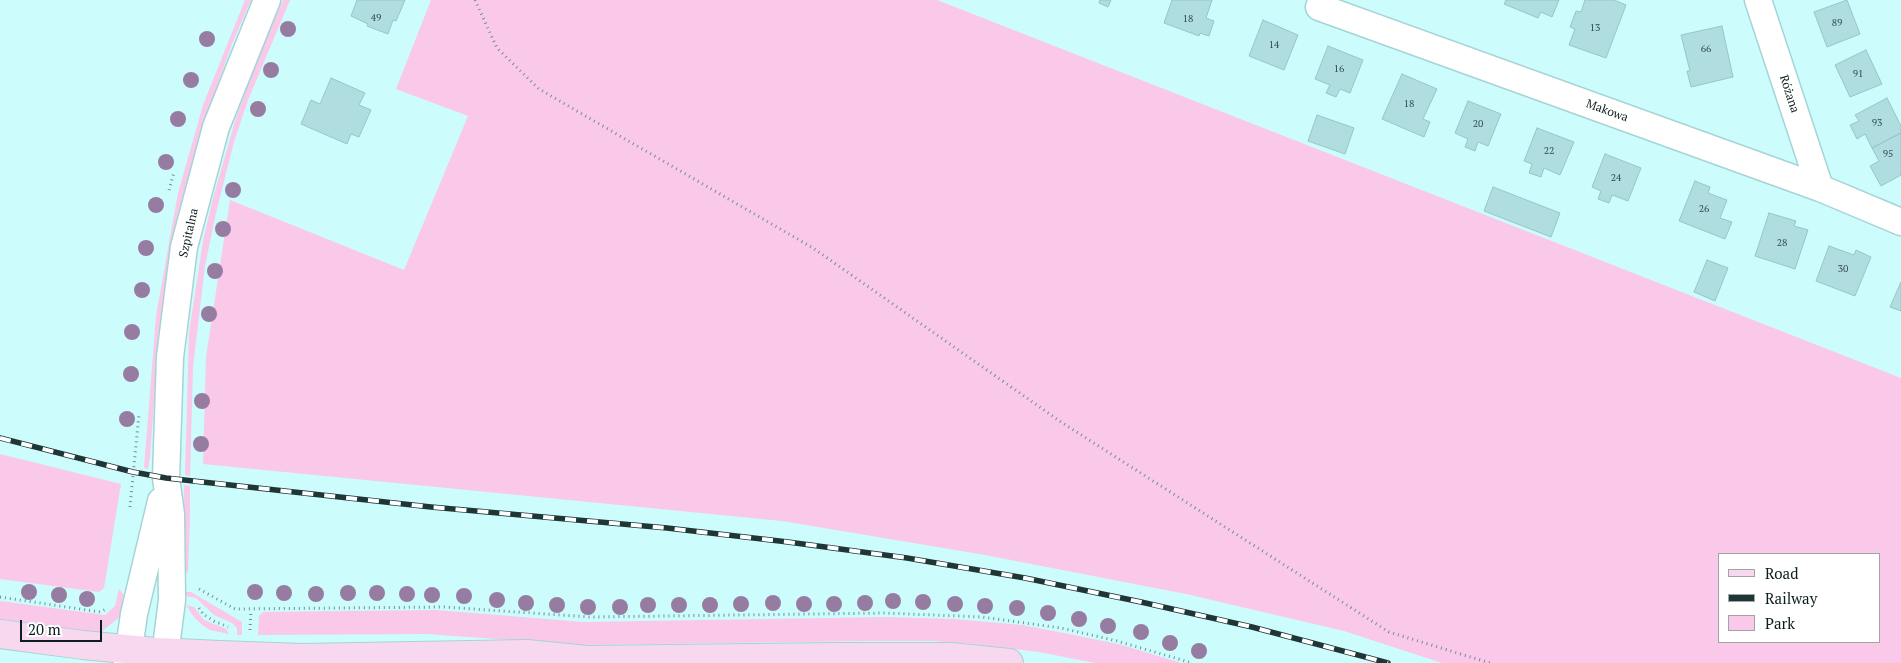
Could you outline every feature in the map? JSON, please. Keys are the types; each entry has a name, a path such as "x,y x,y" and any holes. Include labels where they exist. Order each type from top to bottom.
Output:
{"main road":[{"path":"0,634 128,656 165,658 301,658 526,654 576,662 951,657 1009,663"}],"street":[{"name":"Szpitalna","path":"165,658 172,606 171,514 166,478 170,357 184,247 216,126 267,0"},
{"name":"Makowa","path":"1322,0 1319,7 1820,188 1901,222"},
{"name":"Różana","path":"1758,0 1820,188"},
{"name":"Szpitalna","path":"128,656 134,614 166,478"}],"path":[{"path":"475,0 496,48 540,89 814,248 1061,422 1389,632 1490,663"},
{"path":"172,583 193,585 235,609 444,607 590,617 885,613 982,617 1060,628 1117,641 1192,663"},
{"path":"0,597 100,612 112,603"}],"green space":[{"path":"245,0 251,0 232,44 204,123 189,174 169,264 159,334 148,469 144,468 156,316 178,193 203,105"},
{"path":"283,0 290,0 248,100 234,142 205,266 193,367 190,476 185,475 189,333 203,241 235,121 258,57"},
{"path":"431,0 937,0 1901,378 1901,663 1442,663 1344,631 1186,594 985,555 782,521 203,464 206,357 230,200 404,270 468,116 396,89"},
{"path":"0,454 121,484 104,588 99,592 0,579"},
{"path":"184,485 190,486 190,518 188,572 183,575"},
{"path":"119,589 128,597 126,606 120,617 101,632 90,635 0,625 0,601 105,615 115,606"},
{"path":"186,592 191,592 242,622 242,635 237,635 237,628 232,623 214,615 196,598 186,596"},
{"path":"186,605 194,607 204,620 226,629 229,634 210,630 201,624"},
{"path":"436,610 583,622 888,617 954,619 1022,625 1069,634 1122,645 1181,663 1095,663 1039,652 933,641 582,645 426,634 258,635 259,616 263,612"}],"building":[{"path":"357,0 405,0 396,21 393,20 388,34 367,26 368,24 351,16"},
{"path":"1100,0 1111,0 1108,7 1099,3"},
{"path":"1172,0 1212,0 1206,18 1214,21 1209,36 1200,33 1199,36 1164,23"},
{"path":"1506,0 1559,0 1552,17 1541,12 1538,18 1504,4"},
{"path":"1585,0 1614,0 1626,5 1606,58 1569,45 1575,29 1570,27 1576,11 1581,12"},
{"path":"1847,0 1860,34 1827,47 1814,12"},
{"path":"1263,20 1298,35 1284,70 1249,56"},
{"path":"1722,26 1733,77 1691,87 1687,71 1690,71 1681,35"},
{"path":"1328,46 1363,60 1350,93 1340,89 1336,97 1326,93 1330,85 1315,79"},
{"path":"1866,50 1882,84 1850,97 1835,65"},
{"path":"1402,74 1437,89 1423,119 1430,122 1424,137 1382,119"},
{"path":"331,78 365,93 359,105 371,110 359,137 351,134 347,144 301,124 311,100 320,104"},
{"path":"1887,98 1901,126 1901,133 1872,148 1865,134 1857,139 1850,125 1859,121 1855,115"},
{"path":"1468,101 1501,114 1488,146 1478,142 1475,151 1465,147 1468,139 1455,133"},
{"path":"1317,115 1354,128 1345,154 1308,141"},
{"path":"1537,128 1574,142 1560,175 1544,168 1541,177 1529,173 1532,164 1524,161"},
{"path":"1901,133 1901,175 1881,186 1870,166 1879,161 1872,148"},
{"path":"1605,154 1641,168 1628,201 1612,195 1609,203 1598,199 1601,191 1592,187"},
{"path":"1695,181 1710,187 1708,193 1727,200 1720,218 1732,222 1725,239 1679,221"},
{"path":"1493,187 1560,213 1551,237 1484,211"},
{"path":"1769,213 1796,221 1794,226 1808,230 1795,269 1755,256"},
{"path":"1829,246 1854,255 1856,250 1871,257 1855,296 1816,281"},
{"path":"1707,260 1728,268 1715,301 1694,292"},
{"path":"1901,282 1901,311 1890,307"}],"railway":[{"path":"0,438 133,472 166,478 431,507 667,528 907,558 1025,578 1141,602 1252,627 1388,663"}]}
